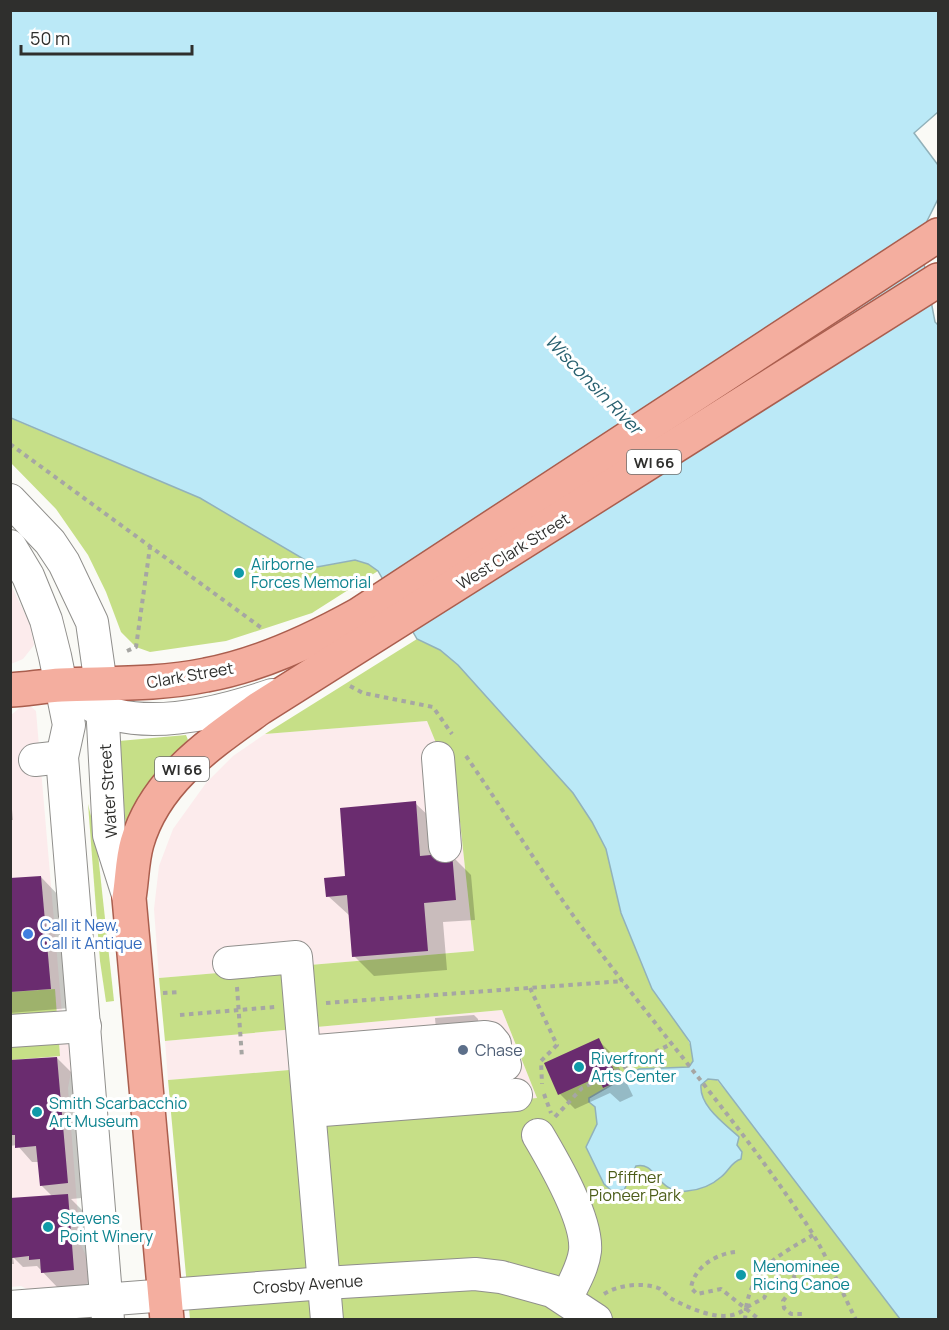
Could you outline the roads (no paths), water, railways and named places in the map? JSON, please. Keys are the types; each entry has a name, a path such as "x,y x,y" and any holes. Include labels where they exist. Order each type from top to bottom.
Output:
{"main road":[{"name":"West Clark Street","path":"297,686 364,628 939,235"},
{"name":"West Clark Street","path":"364,628 939,280"},
{"name":"Clark Street","path":"10,690 60,686 102,700 177,680 243,666 320,636 364,628"},
{"name":"WI 66","path":"129,898 137,844 159,798 177,775 204,748 297,686"},
{"name":"Water Street","path":"129,898 166,1308"}],"street":[{"name":"Water Street","path":"10,500 50,542 92,622 102,700 109,836 129,898"},
{"path":"10,546 28,576 46,620 69,725 49,759 54,823 85,1026 108,1310"},
{"name":"West Clark Street","path":"102,700 131,718 215,712 297,686"},
{"path":"445,846 452,751"},
{"path":"233,970 296,957 327,1320"},
{"path":"10,1031 85,1026"},
{"path":"307,1081 506,1069 307,1081"},
{"path":"538,1136 557,1166 583,1231 584,1255 566,1299"},
{"name":"Crosby Avenue","path":"10,1307 108,1310 166,1308 325,1282 475,1274 534,1285 566,1299 600,1307"}],"water":[{"name":"Wisconsin River","path":"10,11 938,11 938,112 914,133 938,165 938,199 919,237 935,322 938,325 938,1319 900,1319 718,1080 708,1079 701,1085 701,1093 714,1114 739,1137 737,1145 742,1152 741,1159 735,1162 724,1175 705,1187 677,1191 669,1188 648,1168 636,1166 624,1190 612,1191 604,1184 586,1147 597,1124 595,1107 589,1102 589,1098 639,1069 689,1067 693,1061 690,1042 652,989 621,913 606,849 573,793 458,665 440,650 417,639 378,571 368,564 355,560 317,567 200,498 11,418"}],"place":[{"name":"Airborne Forces Memorial","path":"239,573"},
{"name":"Call it New, Call it Antique","path":"28,934"},
{"name":"Chase","path":"463,1050"},
{"name":"Riverfront Arts Center","path":"579,1067"},
{"name":"Smith Scarbacchio Art Museum","path":"37,1112"},
{"name":"Stevens Point Winery","path":"48,1227"},
{"name":"Menominee Ricing Canoe","path":"741,1275"}],"park label":[{"name":"Pfiffner Pioneer Park","path":"635,1186"}]}
